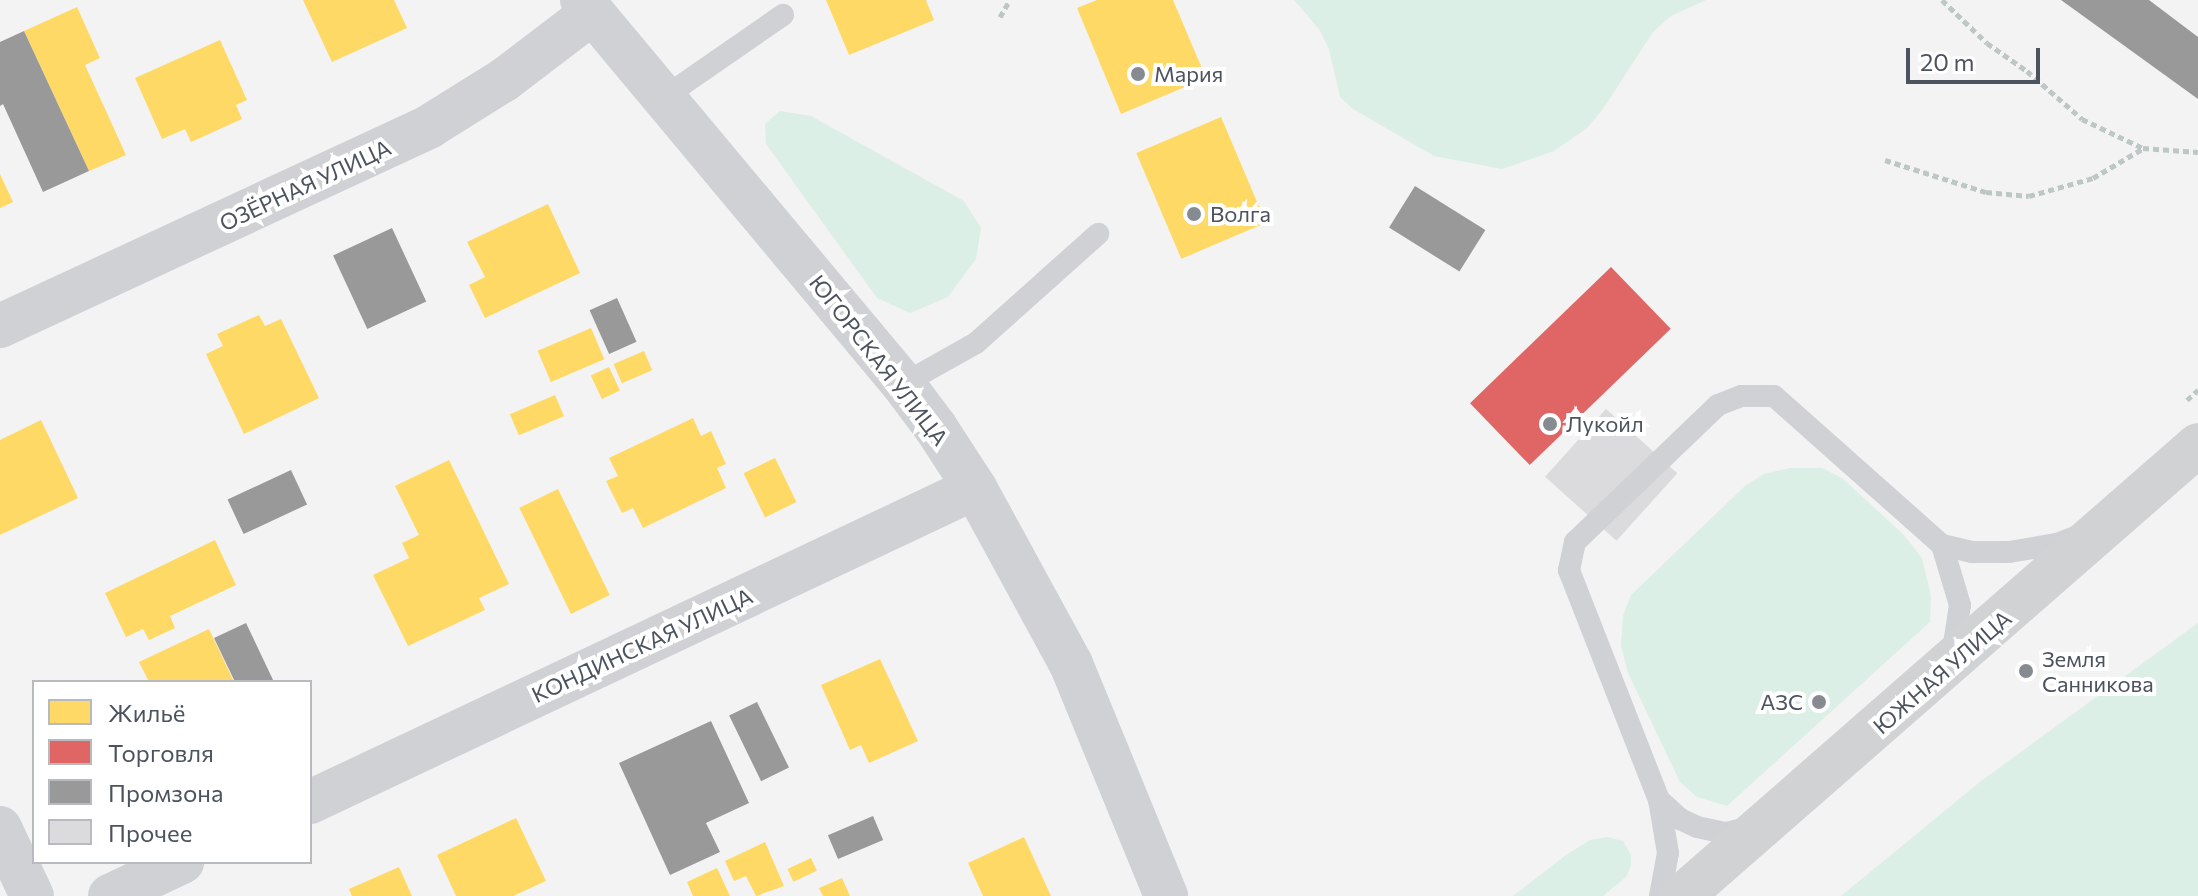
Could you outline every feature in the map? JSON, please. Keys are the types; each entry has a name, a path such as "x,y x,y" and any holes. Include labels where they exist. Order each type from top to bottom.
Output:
{"main road":[{"name":"ЮЖНАЯ УЛИЦА","path":"1682,896 1711,879 1767,823 2198,445"}],"street":[{"name":"ЮГОРСКАЯ УЛИЦА","path":"587,6 903,384 975,488 1071,664 1166,896"},
{"name":"ОЗЁРНАЯ УЛИЦА","path":"0,326 430,126 504,80 587,6"},
{"name":"КОНДИНСКАЯ УЛИЦА","path":"312,801 975,488"},
{"path":"0,828 32,896"},
{"path":"110,896 178,864"}],"lane":[{"path":"663,98 783,15"},
{"path":"903,384 976,343 1098,234"},
{"path":"1660,896 1668,853 1659,800 1569,570 1575,542 1718,405 1741,396 1774,396 1942,545 1972,552 2009,552 2057,544 2113,522"},
{"path":"1942,545 1960,605 1958,636 1948,667"},
{"path":"1659,800 1680,819 1710,830 1726,833 1767,823"}],"path":[{"path":"1000,17 1010,0"},
{"path":"1942,0 1987,43 2027,71 2082,119 2143,148 2198,152"},
{"path":"1885,160 1986,192 2029,196 2093,178 2143,148"}],"green space":[{"path":"1294,0 1706,0 1671,16 1653,32 1603,109 1586,129 1554,151 1502,169 1434,156 1353,109 1340,97 1329,49 1319,29"},
{"path":"780,111 811,116 964,201 981,228 976,259 948,297 910,313 877,298 766,144 765,124"},
{"path":"1790,468 1822,468 1842,478 1903,534 1922,558 1931,596 1930,622 1727,806 1697,797 1680,782 1628,673 1621,646 1623,616 1631,595 1745,486 1764,474"},
{"path":"2198,623 2198,896 1841,896 1981,781"},
{"path":"1607,837 1623,841 1631,855 1631,866 1626,877 1603,896 1513,896 1566,855 1590,840"}],"building: Жильё":[{"path":"303,0 394,0 407,28 332,62"},
{"path":"826,0 926,0 934,20 849,55"},
{"path":"1097,0 1173,0 1206,78 1121,114 1077,8"},
{"path":"77,7 100,58 85,65 126,155 89,171 24,31"},
{"path":"220,40 247,100 236,105 242,119 191,142 185,129 162,139 135,78"},
{"path":"1221,117 1266,223 1181,259 1136,153"},
{"path":"0,174 13,202 0,208"},
{"path":"548,204 580,273 485,318 469,285 485,277 467,242"},
{"path":"259,315 265,326 281,319 319,398 244,434 206,354 223,346 217,334"},
{"path":"591,328 604,359 551,382 538,351"},
{"path":"644,351 652,370 622,383 614,364"},
{"path":"609,367 620,391 602,399 591,375"},
{"path":"555,395 564,416 519,435 510,414"},
{"path":"693,418 701,436 711,431 726,464 717,468 726,488 643,528 633,508 622,513 606,481 618,476 609,458"},
{"path":"41,420 78,498 0,535 0,440"},
{"path":"775,458 796,502 765,517 744,473"},
{"path":"449,460 509,584 479,598 485,610 408,646 373,575 409,558 402,543 419,535 395,486"},
{"path":"558,489 610,595 571,614 519,508"},
{"path":"215,540 236,585 170,616 175,628 149,640 143,629 126,637 105,593"},
{"path":"209,629 233,680 148,680 139,662"},
{"path":"880,659 918,741 869,763 861,745 850,750 821,685"},
{"path":"516,818 546,881 513,896 456,896 437,855"},
{"path":"1024,837 1051,896 983,896 968,863"},
{"path":"765,842 784,886 756,896 746,876 734,881 725,861"},
{"path":"811,858 817,871 793,882 787,869"},
{"path":"399,867 412,896 352,896 349,889"},
{"path":"717,868 730,896 693,896 687,882"},
{"path":"842,878 850,896 823,896 819,888"}],"building: Торговля":[{"path":"1611,267 1671,329 1530,465 1470,403"}],"building: Промзона":[{"path":"2061,0 2149,0 2198,37 2198,99"},
{"path":"24,31 89,171 43,192 3,104 0,106 0,42"},
{"path":"1415,186 1485,230 1459,272 1389,228"},
{"path":"392,228 426,301 367,329 333,255"},
{"path":"617,298 637,342 609,354 590,310"},
{"path":"291,470 307,504 244,534 228,500"},
{"path":"246,623 273,680 234,680 214,638"},
{"path":"757,702 789,768 761,781 729,716"},
{"path":"711,721 749,803 706,823 720,852 670,875 619,763"},
{"path":"873,816 883,840 838,859 828,835"}],"building: Прочее":[{"path":"1606,409 1677,473 1616,541 1545,477"}],"place":[{"name":"Мария","path":"1138,74"},
{"name":"Волга","path":"1194,214"},
{"name":"Лукойл","path":"1550,424"},
{"name":"Земля Санникова","path":"2026,671"},
{"name":"АЗС","path":"1819,702"}]}
